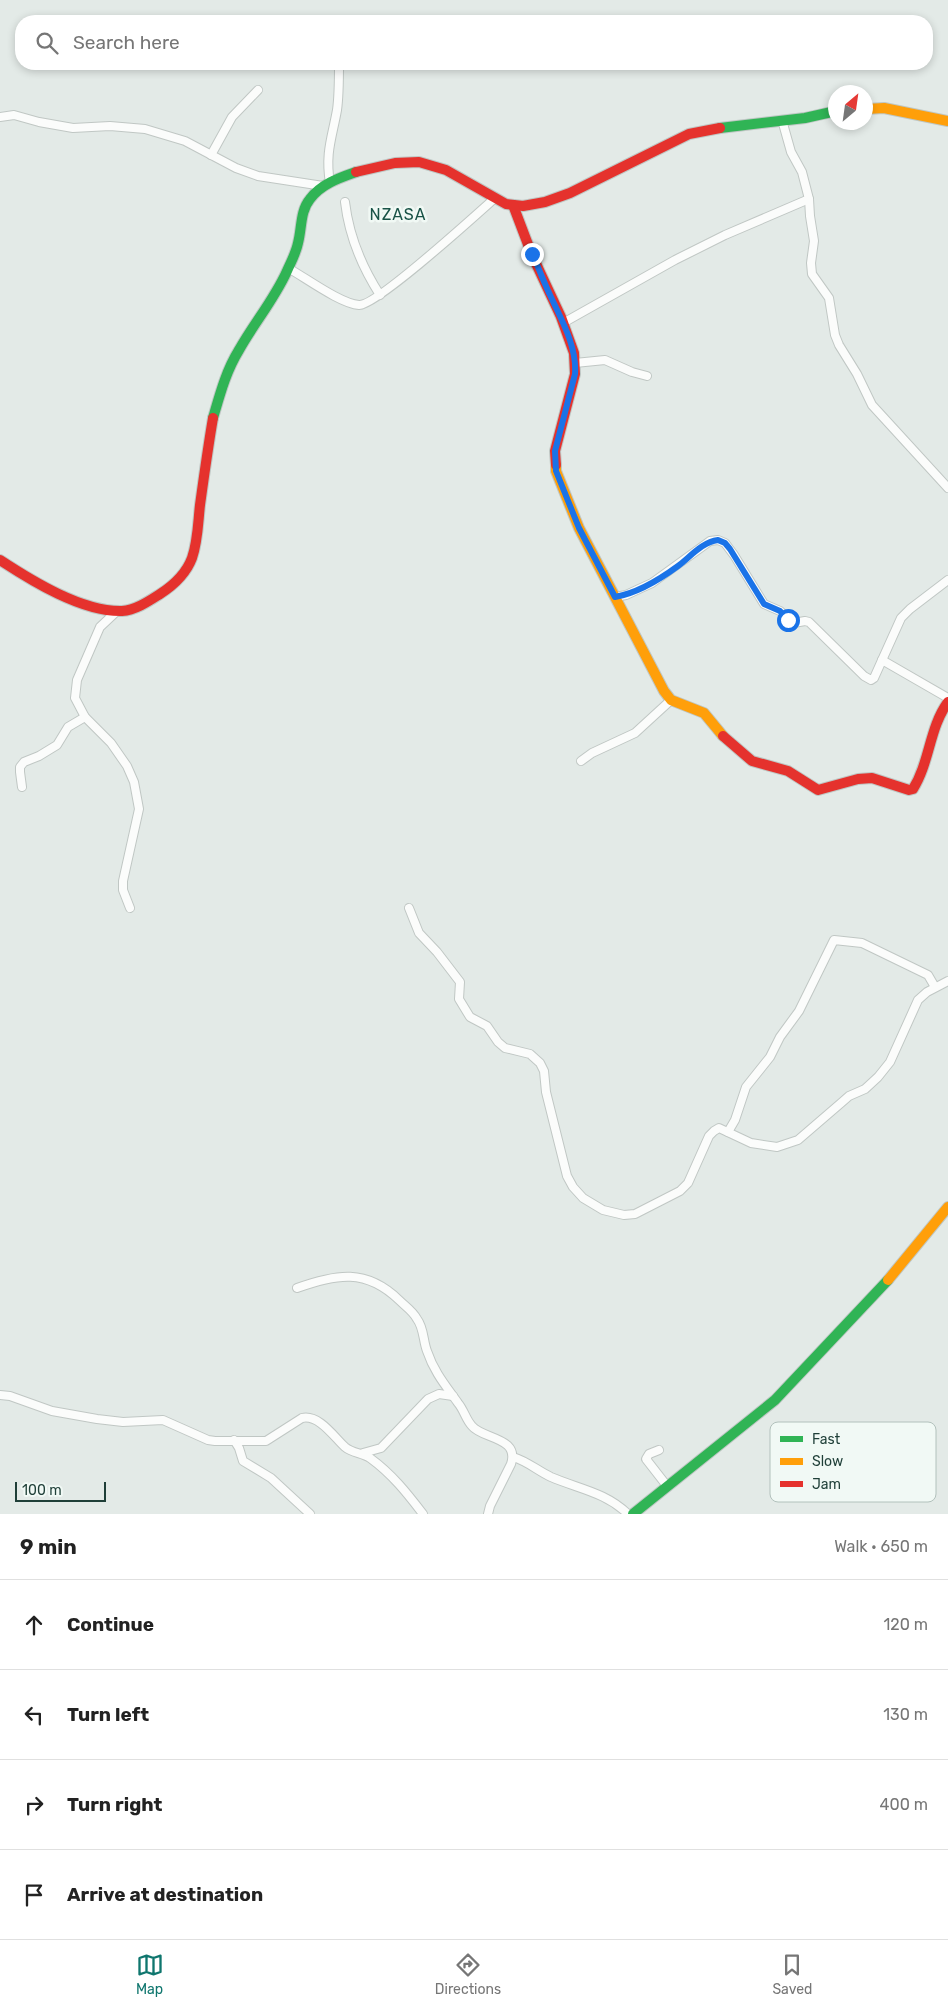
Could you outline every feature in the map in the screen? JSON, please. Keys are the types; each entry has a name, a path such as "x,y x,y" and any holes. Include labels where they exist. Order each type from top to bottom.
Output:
{"street":[{"path":"326,184 328,147 338,103 339,70"},
{"path":"212,156 232,117 258,90"},
{"path":"873,109 884,108 948,121"},
{"path":"0,560 17,572 66,596 100,608 117,611 136,607 165,591 183,575 190,565 200,512 211,430 226,375 288,268 298,243 305,206 309,199 326,184 364,171 406,161 445,169 507,205 531,205 577,190 689,134 828,112"},
{"path":"0,117 14,115 73,128 110,126 145,129 184,141 236,168 258,176 326,184"},
{"path":"782,120 791,152 802,172 809,199 814,241 811,263 812,274 829,298 835,335 839,345 857,374 872,405 948,488"},
{"path":"288,268 344,301 360,305 368,303 434,252 495,198"},
{"path":"563,324 683,256 725,235 809,199"},
{"path":"345,202 347,225 351,236 364,268 380,295"},
{"path":"513,205 574,353 575,374 555,451 556,471 579,528 664,691 671,700 704,713 728,742 752,761 788,771 818,790 864,778 872,778 908,790 913,789 924,769 937,722 948,702"},
{"path":"575,364 605,360 632,372 647,376"},
{"path":"615,597 626,595 652,583 706,544 718,540 725,543 730,549 762,602 778,610 794,623 809,622 870,679 874,678 904,614 948,580"},
{"path":"117,611 100,627 77,680 75,698 85,717 111,743 127,766 137,794 139,809 123,881 123,890 130,908"},
{"path":"882,660 948,698"},
{"path":"581,761 592,753 635,733 671,700"},
{"path":"22,787 20,767 24,762 39,756 57,745 68,727 85,717"},
{"path":"409,908 419,933 460,982 459,999 470,1017 487,1026 498,1042 505,1048 530,1054 540,1064 544,1071 546,1092 567,1176 573,1187 583,1198 603,1210 624,1215 635,1214 680,1191 688,1183 714,1131 719,1128 751,1143 777,1147 798,1140 841,1102 866,1088 878,1077 890,1062 918,1000 935,987 948,981"},
{"path":"728,1132 735,1120 746,1087 770,1057 780,1037 799,1011 834,940 862,943 928,975 935,987"},
{"path":"633,1514 775,1400 897,1270 948,1207"},
{"path":"297,1288 312,1282 349,1275 365,1278 384,1287 418,1320 427,1352 440,1380 453,1396 471,1426 502,1442 509,1448 513,1457 552,1477 599,1494 621,1507 628,1514"},
{"path":"363,1453 381,1448 428,1398 439,1394 453,1396"},
{"path":"0,1395 10,1396 52,1411 97,1419 122,1422 159,1419 211,1440 266,1441 305,1417 325,1427 349,1450 363,1453 377,1463 398,1483 424,1514"},
{"path":"234,1440 243,1461 271,1478 310,1514"},
{"path":"659,1450 649,1454 646,1459 666,1486"},
{"path":"488,1514 513,1457"}],"traffic: fast":[{"path":"720,128 805,118 828,113"},
{"path":"213,418 230,366 282,282 293,257 298,243 304,209 319,189 337,179 356,172"},
{"path":"633,1514 775,1400 888,1280"}],"traffic: slow":[{"path":"873,109 884,108 948,121"},
{"path":"556,465 556,471 579,528 664,691 671,700 704,713 723,736"},
{"path":"888,1280 948,1207"}],"traffic: jam":[{"path":"356,172 395,163 419,162 446,170 506,204 523,206 545,202 570,193 689,134 720,128"},
{"path":"513,205 532,255 561,317 574,353 575,374 555,451 556,465"},
{"path":"0,560 58,594 74,601 107,610 122,611 132,609 160,594 175,583 183,574 194,552 213,418"},
{"path":"723,736 752,761 788,771 818,790 858,779 872,778 909,790 913,789 919,779 937,723 948,702"}],"district":[{"name":"NZASA","path":"398,214"}],"route":[{"path":"532,254 574,353 575,374 555,451 554,462 556,471 579,528 615,597 626,595 652,583 710,541 718,540 725,543 730,549 762,602 780,611 788,620"}]}
